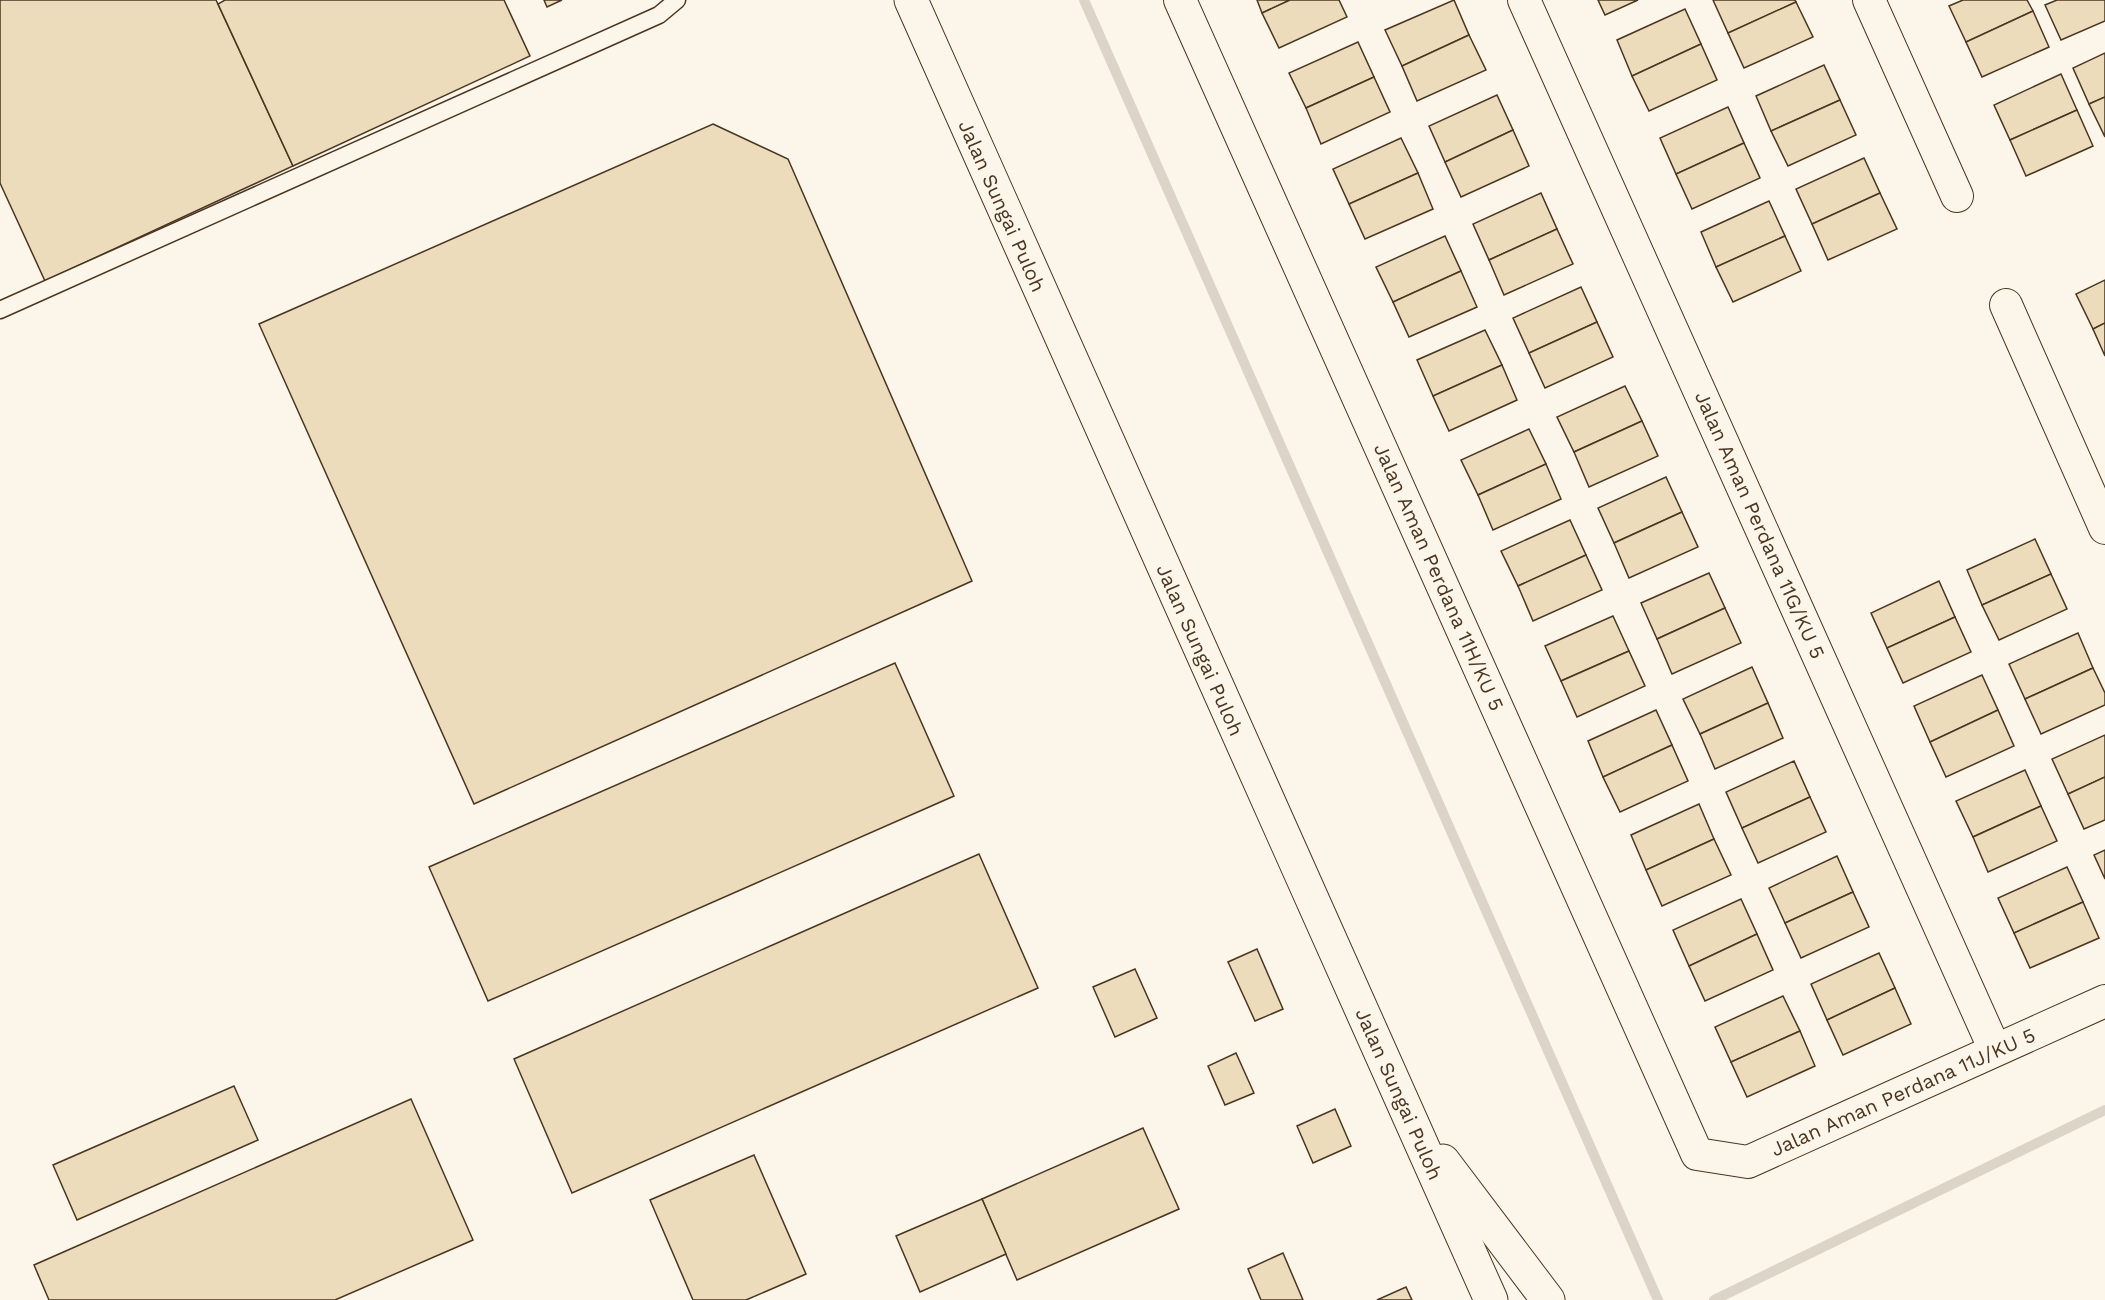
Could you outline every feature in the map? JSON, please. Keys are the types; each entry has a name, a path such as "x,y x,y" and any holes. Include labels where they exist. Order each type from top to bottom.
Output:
{"street":[{"name":"Jalan Sungai Puloh","path":"911,0 1491,1300"},
{"name":"Jalan Aman Perdana 11H/KU 5","path":"1180,0 1697,1154"},
{"name":"Jalan Aman Perdana 11G/KU 5","path":"1524,0 1995,1050"},
{"path":"1869,0 1957,196"},
{"path":"2006,305 2105,528"},
{"name":"Jalan Aman Perdana 11J/KU 5","path":"1697,1154 1748,1162 2105,1001"},
{"path":"1408,1114 1548,1300"}],"lane":[{"path":"0,310 659,15 677,0"}],"building":[{"path":"0,0 216,0 293,166 45,281 0,183"},
{"path":"225,0 504,0 530,56 293,166 218,4"},
{"path":"544,0 562,0 547,7"},
{"path":"1257,0 1290,0 1262,13"},
{"path":"1290,0 1339,0 1347,17 1279,48 1262,13"},
{"path":"1454,0 1469,35 1402,66 1385,30"},
{"path":"1598,0 1638,0 1605,15"},
{"path":"1713,0 1795,0 1796,2 1728,33"},
{"path":"1963,0 2027,0 2033,11 1966,42 1949,6"},
{"path":"2057,0 2105,0 2105,21 2061,40 2045,5"},
{"path":"1796,2 1813,37 1744,68 1728,33"},
{"path":"1685,9 1701,44 1632,76 1617,40"},
{"path":"2033,11 2049,47 1982,77 1966,42"},
{"path":"1469,35 1486,70 1417,101 1402,66"},
{"path":"1358,42 1374,77 1306,108 1289,73"},
{"path":"1701,44 1717,80 1649,111 1632,76"},
{"path":"2105,53 2105,97 2089,104 2073,68"},
{"path":"1824,65 1840,100 1771,131 1756,96"},
{"path":"2061,74 2077,110 2010,140 1994,105"},
{"path":"1374,77 1390,112 1321,144 1306,108"},
{"path":"1497,95 1513,130 1445,162 1429,126"},
{"path":"2105,97 2105,137 2089,104"},
{"path":"1840,100 1856,135 1788,166 1771,131"},
{"path":"1728,107 1744,143 1676,174 1660,138"},
{"path":"2077,110 2093,146 2026,176 2010,140"},
{"path":"713,124 788,159 972,581 474,804 259,324"},
{"path":"1513,130 1529,166 1461,197 1445,162"},
{"path":"1401,138 1418,173 1349,204 1333,169"},
{"path":"1744,143 1760,178 1692,209 1676,174"},
{"path":"1864,158 1880,193 1812,224 1796,189"},
{"path":"1418,173 1433,209 1365,239 1349,204"},
{"path":"1541,193 1557,229 1489,260 1473,224"},
{"path":"1880,193 1897,229 1828,260 1812,224"},
{"path":"1769,201 1785,236 1716,267 1701,232"},
{"path":"1557,229 1573,264 1504,295 1489,260"},
{"path":"1445,236 1461,271 1393,302 1376,267"},
{"path":"1785,236 1801,271 1733,302 1716,267"},
{"path":"1461,271 1477,307 1409,337 1393,302"},
{"path":"2105,280 2105,323 2093,329 2076,294"},
{"path":"1581,287 1597,322 1529,353 1513,318"},
{"path":"1597,322 1613,357 1545,388 1529,353"},
{"path":"2105,323 2105,356 2093,329"},
{"path":"1485,330 1502,365 1433,396 1417,360"},
{"path":"1502,365 1517,400 1449,431 1433,396"},
{"path":"1625,386 1642,421 1574,452 1557,417"},
{"path":"1642,421 1658,456 1589,487 1574,452"},
{"path":"1529,429 1546,464 1478,495 1461,460"},
{"path":"1546,464 1561,499 1493,530 1478,495"},
{"path":"1666,477 1682,512 1614,543 1598,508"},
{"path":"1682,512 1698,547 1629,578 1614,543"},
{"path":"1570,520 1586,555 1518,586 1501,551"},
{"path":"2035,539 2051,574 1982,605 1967,570"},
{"path":"1586,555 1602,590 1533,621 1518,586"},
{"path":"1709,573 1725,608 1657,639 1641,603"},
{"path":"2051,574 2067,609 1999,640 1982,605"},
{"path":"1939,581 1955,617 1887,648 1871,613"},
{"path":"1725,608 1741,643 1672,674 1657,639"},
{"path":"1613,616 1629,651 1561,681 1545,646"},
{"path":"1955,617 1971,652 1903,683 1887,648"},
{"path":"2078,633 2093,668 2025,699 2009,664"},
{"path":"1629,651 1645,686 1577,717 1561,681"},
{"path":"895,663 954,796 488,1001 429,867"},
{"path":"1752,667 1768,703 1700,734 1683,699"},
{"path":"2093,668 2105,693 2105,705 2041,734 2025,699"},
{"path":"1982,675 1998,710 1930,742 1914,706"},
{"path":"1768,703 1783,738 1715,769 1700,734"},
{"path":"1656,710 1672,745 1603,777 1588,741"},
{"path":"1998,710 2014,746 1946,777 1930,742"},
{"path":"2105,735 2105,777 2068,794 2052,759"},
{"path":"1672,745 1688,781 1620,812 1603,777"},
{"path":"1794,761 1810,797 1742,828 1726,792"},
{"path":"2025,770 2041,806 1973,837 1956,801"},
{"path":"2105,777 2105,820 2084,829 2068,794"},
{"path":"1810,797 1826,832 1758,863 1742,828"},
{"path":"1699,804 1714,839 1646,870 1631,835"},
{"path":"2041,806 2057,841 1988,872 1973,837"},
{"path":"1714,839 1731,875 1662,906 1646,870"},
{"path":"2105,850 2105,879 2094,855"},
{"path":"979,854 1038,988 572,1193 514,1059"},
{"path":"1837,856 1853,892 1785,923 1769,888"},
{"path":"2067,867 2083,902 2014,933 1998,898"},
{"path":"1853,892 1869,927 1801,958 1785,923"},
{"path":"1741,899 1757,934 1689,966 1673,930"},
{"path":"2083,902 2099,938 2030,968 2014,933"},
{"path":"1757,934 1773,970 1705,1001 1689,966"},
{"path":"1257,949 1283,1009 1255,1021 1228,962"},
{"path":"1879,953 1895,988 1827,1020 1811,984"},
{"path":"1135,969 1157,1018 1115,1037 1093,987"},
{"path":"1895,988 1911,1024 1843,1055 1827,1020"},
{"path":"1783,996 1800,1031 1731,1062 1715,1027"},
{"path":"1800,1031 1815,1066 1747,1097 1731,1062"},
{"path":"1236,1053 1254,1093 1225,1105 1208,1066"},
{"path":"234,1086 258,1140 77,1220 53,1165"},
{"path":"411,1099 473,1240 335,1300 49,1300 34,1265"},
{"path":"1335,1109 1351,1146 1313,1163 1297,1126"},
{"path":"1143,1128 1179,1209 1017,1280 982,1199"},
{"path":"754,1155 806,1274 746,1300 693,1300 650,1200"},
{"path":"982,1199 1006,1254 920,1292 896,1236"},
{"path":"1283,1253 1303,1300 1261,1300 1248,1269"},
{"path":"1406,1287 1412,1300 1377,1300"}],"waterway":[{"path":"1084,0 1658,1300"},
{"path":"1714,1300 2105,1110"}]}
